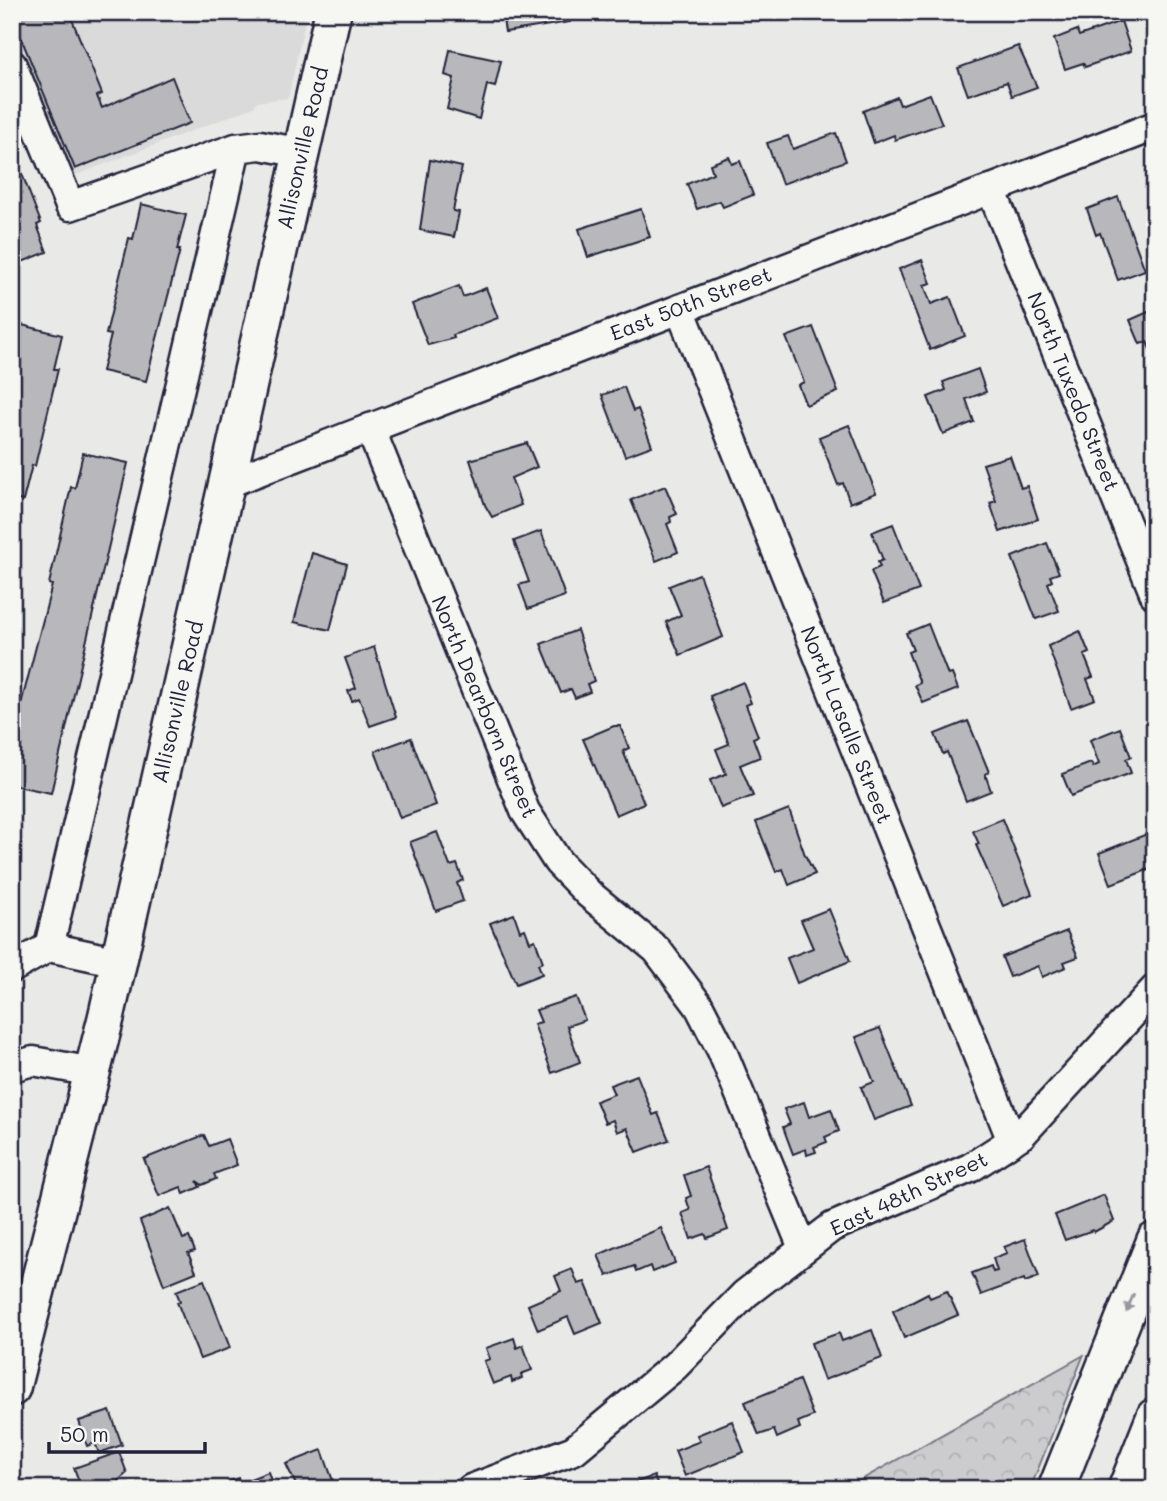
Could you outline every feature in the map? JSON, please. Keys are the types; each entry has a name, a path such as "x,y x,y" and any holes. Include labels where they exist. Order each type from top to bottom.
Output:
{"main road":[{"name":"Allisonville Road","path":"12,1388 119,962 333,12"},
{"path":"1056,1489 1155,1240"},
{"path":"1126,1489 1155,1416"}],"street":[{"path":"12,65 70,206 236,148 260,145 302,153"},
{"name":"East 50th Street","path":"228,483 1155,126"},
{"path":"49,947 236,148"},
{"name":"North Tuxedo Street","path":"991,189 1155,595"},
{"name":"North Lasalle Street","path":"680,309 1012,1141"},
{"name":"North Dearborn Street","path":"370,428 521,802 558,862 589,894 657,950 699,1006 722,1051 803,1248"},
{"path":"12,968 49,947 119,962"},
{"name":"East 48th Street","path":"471,1489 574,1450 675,1366 745,1294 832,1227 963,1172 1012,1141 1053,1103 1155,989"},
{"path":"12,1067 33,1061 93,1072"}],"shaded area":[{"path":"12,12 307,12 288,98 256,102 254,107 71,177 12,33"}],"green space":[{"path":"1083,1355 1030,1489 845,1489"}],"building":[{"path":"20,12 69,12 102,94 97,96 102,108 172,77 190,123 75,169 12,16"},
{"path":"502,12 569,12 570,22 505,32"},
{"path":"604,12 640,12 606,21"},
{"path":"1121,21 1131,51 1085,67 1083,63 1065,69 1054,39 1077,30 1079,36"},
{"path":"1018,46 1037,87 1012,96 1007,82 968,95 958,68"},
{"path":"450,50 501,61 495,87 487,85 479,119 447,109 454,78 445,75"},
{"path":"930,94 942,124 895,140 894,135 874,143 863,111 897,97 900,105"},
{"path":"836,133 846,161 782,184 767,143 788,136 793,149"},
{"path":"12,148 41,223 37,225 47,252 12,266"},
{"path":"729,157 732,164 740,161 753,195 723,207 720,201 697,209 687,184 713,173 710,164"},
{"path":"430,160 462,167 453,211 459,212 454,237 420,230"},
{"path":"1118,197 1145,270 1118,280 1100,233 1096,235 1087,209"},
{"path":"141,204 186,215 177,250 180,250 146,381 102,371 111,335 106,334 129,238 133,239"},
{"path":"641,209 650,237 588,257 579,229"},
{"path":"922,260 931,283 924,285 931,304 950,297 965,336 930,350 899,269"},
{"path":"459,286 463,297 486,288 498,318 453,335 454,338 428,345 412,304"},
{"path":"1155,309 1155,361 1147,342 1140,344 1130,320"},
{"path":"18,324 62,335 54,369 58,369 35,466 32,465 23,501 12,499 12,348"},
{"path":"813,327 838,392 806,405 798,385 804,382 786,337"},
{"path":"978,369 986,392 966,399 974,422 943,434 928,397 946,390 943,382"},
{"path":"624,387 633,411 638,409 652,446 625,456 602,395"},
{"path":"849,425 876,493 850,503 843,483 838,485 819,437"},
{"path":"527,443 537,467 511,478 521,505 492,517 485,505 470,460"},
{"path":"83,453 128,463 51,793 12,785 16,747 12,746 12,739 52,585 49,584 71,487 75,488"},
{"path":"1010,456 1021,488 1027,486 1038,519 1000,532 990,503 996,501 983,464"},
{"path":"665,486 677,514 670,517 671,522 667,524 678,552 656,561 631,500"},
{"path":"893,524 919,590 884,603 871,571 880,567 878,562 883,560 872,532"},
{"path":"541,531 565,596 528,609 519,585 529,582 514,541"},
{"path":"1047,543 1059,573 1050,576 1052,581 1048,583 1059,611 1036,619 1012,557"},
{"path":"312,553 347,564 330,630 294,622"},
{"path":"699,574 723,637 680,655 666,622 681,615 669,586"},
{"path":"928,624 948,675 952,674 958,689 923,703 915,685 920,683 908,652 913,650 906,633"},
{"path":"577,630 594,681 587,684 590,692 575,698 571,689 561,693 541,644"},
{"path":"1080,631 1089,653 1084,655 1093,677 1087,679 1095,699 1071,708 1048,646"},
{"path":"374,647 396,717 370,726 359,698 352,701 348,691 356,688 345,658"},
{"path":"743,682 751,703 746,705 758,736 753,738 760,757 740,765 753,796 721,808 710,780 726,774 716,749 729,744 710,696"},
{"path":"968,721 989,772 985,774 991,791 966,801 947,752 943,754 935,734"},
{"path":"620,726 629,748 623,751 644,803 616,815 583,739"},
{"path":"1120,728 1131,757 1126,759 1131,773 1071,796 1062,774 1091,763 1093,767 1099,764 1090,740"},
{"path":"411,738 436,805 400,818 375,751"},
{"path":"789,809 805,855 815,874 789,885 783,869 776,872 756,822"},
{"path":"1002,819 1032,894 1003,906 976,845 979,844 973,831"},
{"path":"437,832 450,866 457,864 463,880 457,883 463,901 436,911 410,842"},
{"path":"1147,834 1151,844 1155,843 1155,867 1111,884 1099,853"},
{"path":"829,909 850,961 797,983 787,958 813,948 801,920"},
{"path":"514,914 520,931 525,929 530,942 535,940 543,962 538,964 542,974 516,984 490,923"},
{"path":"1067,931 1078,957 1064,962 1066,967 1042,977 1038,966 1010,977 1002,957"},
{"path":"576,997 585,1020 567,1026 580,1062 552,1073 534,1024 541,1022 536,1010"},
{"path":"880,1028 911,1106 874,1120 861,1087 874,1082 856,1037"},
{"path":"637,1075 653,1115 658,1113 669,1140 637,1152 627,1128 617,1132 613,1120 605,1123 596,1101 614,1094 610,1085"},
{"path":"804,1102 809,1117 831,1109 839,1131 825,1137 827,1142 814,1147 816,1152 807,1155 806,1149 793,1154 783,1127 790,1124 784,1109"},
{"path":"204,1135 209,1146 227,1139 237,1165 214,1174 216,1179 202,1185 197,1181 200,1187 184,1194 181,1187 159,1196 144,1159"},
{"path":"706,1167 728,1230 707,1238 705,1234 691,1239 682,1213 690,1210 686,1198 691,1196 684,1175"},
{"path":"1104,1195 1114,1221 1094,1232 1093,1230 1065,1240 1055,1215"},
{"path":"170,1208 183,1239 189,1237 195,1251 188,1253 196,1272 164,1285 140,1221"},
{"path":"661,1228 675,1263 652,1272 650,1266 636,1272 634,1266 607,1276 598,1255"},
{"path":"1025,1239 1039,1277 1025,1282 1024,1279 981,1295 972,1273 991,1266 993,1272 997,1271 993,1258 1007,1253 1004,1247"},
{"path":"572,1269 578,1284 585,1282 602,1323 575,1334 568,1317 538,1330 528,1305 561,1291 555,1276"},
{"path":"204,1280 230,1348 200,1359 177,1302 180,1301 176,1291"},
{"path":"947,1291 958,1315 904,1338 893,1311 928,1293 930,1298"},
{"path":"872,1330 882,1358 824,1380 811,1343 839,1333 842,1341"},
{"path":"514,1338 517,1348 523,1345 532,1370 521,1374 522,1378 512,1382 511,1377 493,1384 484,1361 490,1359 486,1348"},
{"path":"799,1380 813,1416 798,1422 800,1428 777,1438 774,1430 759,1435 745,1402"},
{"path":"110,1411 122,1445 99,1453 95,1443 87,1446 79,1421"},
{"path":"732,1421 744,1452 685,1476 675,1451 700,1441 697,1435"},
{"path":"322,1450 333,1481 312,1489 298,1489 286,1464"},
{"path":"119,1452 127,1473 119,1480 121,1487 110,1489 109,1485 101,1489 82,1489 74,1468"},
{"path":"268,1472 274,1489 229,1489 227,1483 238,1478 240,1483"},
{"path":"654,1476 659,1489 639,1489 637,1482"}]}
